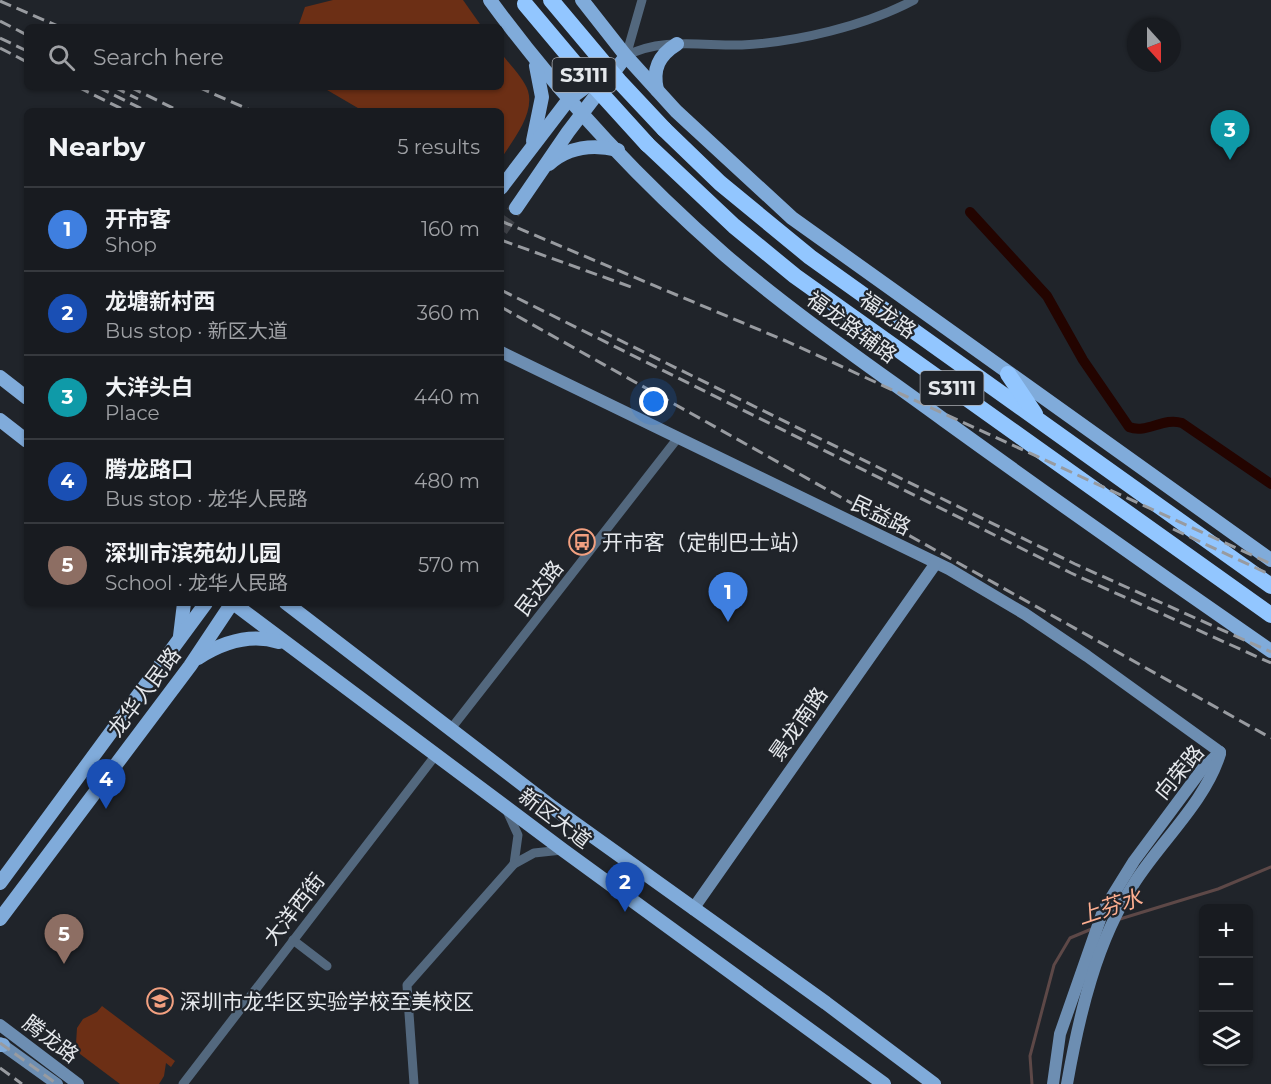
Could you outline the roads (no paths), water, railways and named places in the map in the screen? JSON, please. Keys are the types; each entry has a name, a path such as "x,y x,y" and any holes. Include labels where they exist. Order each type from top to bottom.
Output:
{"highway":[{"name":"福龙路","path":"551,0 663,129 780,235 1271,586"},
{"name":"福龙路","path":"524,2 588,79 647,144 734,226 795,276 1271,615"},
{"path":"1008,374 1041,423"}],"main road":[{"name":"福龙路辅路","path":"490,0 581,113 703,235 790,307 1071,512 1271,651"},
{"path":"582,0 626,57 657,90 729,162 792,218 1271,560"},
{"path":"657,90 655,76 659,62 668,50 678,44"},
{"path":"531,53 541,81 542,97 531,146"},
{"path":"504,184 569,99 626,57"},
{"path":"547,166 550,156 581,113 626,57"},
{"path":"516,208 547,166 557,157 581,148 606,147 618,151"},
{"path":"0,377 24,396"},
{"path":"0,420 24,439"},
{"path":"174,649 182,631 184,606"},
{"name":"龙华人民路","path":"0,883 204,606"},
{"name":"龙华人民路","path":"0,919 190,666 231,606"},
{"name":"新区大道","path":"237,606 435,756 884,1084"},
{"name":"新区大道","path":"290,606 450,730 934,1084"},
{"path":"301,606 316,626"},
{"path":"190,666 218,647 241,639 268,639 289,646"}],"street":[{"path":"626,57 642,0"},
{"path":"626,57 650,46 742,45 796,38 836,30 914,0"},
{"name":"民益路","path":"504,353 936,563 1025,614 1220,752"},
{"name":"民达路","path":"450,730 677,439"},
{"name":"景龙南路","path":"693,909 936,563"},
{"name":"向荣路","path":"1067,1084 1074,1041 1098,963 1123,902 1144,869 1213,775 1220,752"},
{"name":"向荣路","path":"1053,1084 1060,1034 1103,911 1121,879 1203,768 1220,752"},
{"name":"大洋西街","path":"183,1084 435,756"},
{"path":"502,805 517,829 518,849 514,864"},
{"path":"414,1084 407,985 514,864 534,853 563,850"},
{"path":"293,940 327,966"},
{"name":"腾龙路","path":"0,1025 78,1084"},
{"name":"腾龙路","path":"1,1044 57,1084"}],"waterway":[{"path":"970,212 1047,296 1083,360 1129,427 1136,429 1168,422 1182,423 1271,484"},
{"name":"上芬水","path":"1120,919 1218,889 1271,867"},
{"name":"上芬水","path":"1032,1084 1030,1056 1054,965 1070,938 1094,928"}],"tunnel":[{"path":"504,226 516,208"}],"railway":[{"path":"0,1 53,24"},
{"path":"0,21 24,33"},
{"path":"0,38 24,50"},
{"path":"0,48 24,60"},
{"path":"84,90 120,108"},
{"path":"104,90 140,108"},
{"path":"120,90 138,99"},
{"path":"136,90 173,108"},
{"path":"205,90 245,108"},
{"path":"504,222 786,341 1271,564"},
{"path":"504,241 634,288"},
{"path":"504,291 1071,573 1271,663"},
{"path":"504,309 1271,738"},
{"path":"601,331 1075,564 1271,652"},
{"path":"1173,529 1271,575"},
{"path":"0,1043 57,1084"},
{"path":"0,1068 22,1084"}],"place":[{"name":"大洋头白","path":"1230,160"},
{"name":"开市客（定制巴士站）","path":"582,542"},
{"name":"开市客","path":"728,622"},
{"name":"腾龙路口","path":"106,809"},
{"name":"龙塘新村西","path":"625,912"},
{"name":"深圳市滨苑幼儿园","path":"64,964"},
{"name":"深圳市龙华区实验学校至美校区","path":"160,1001"}]}
